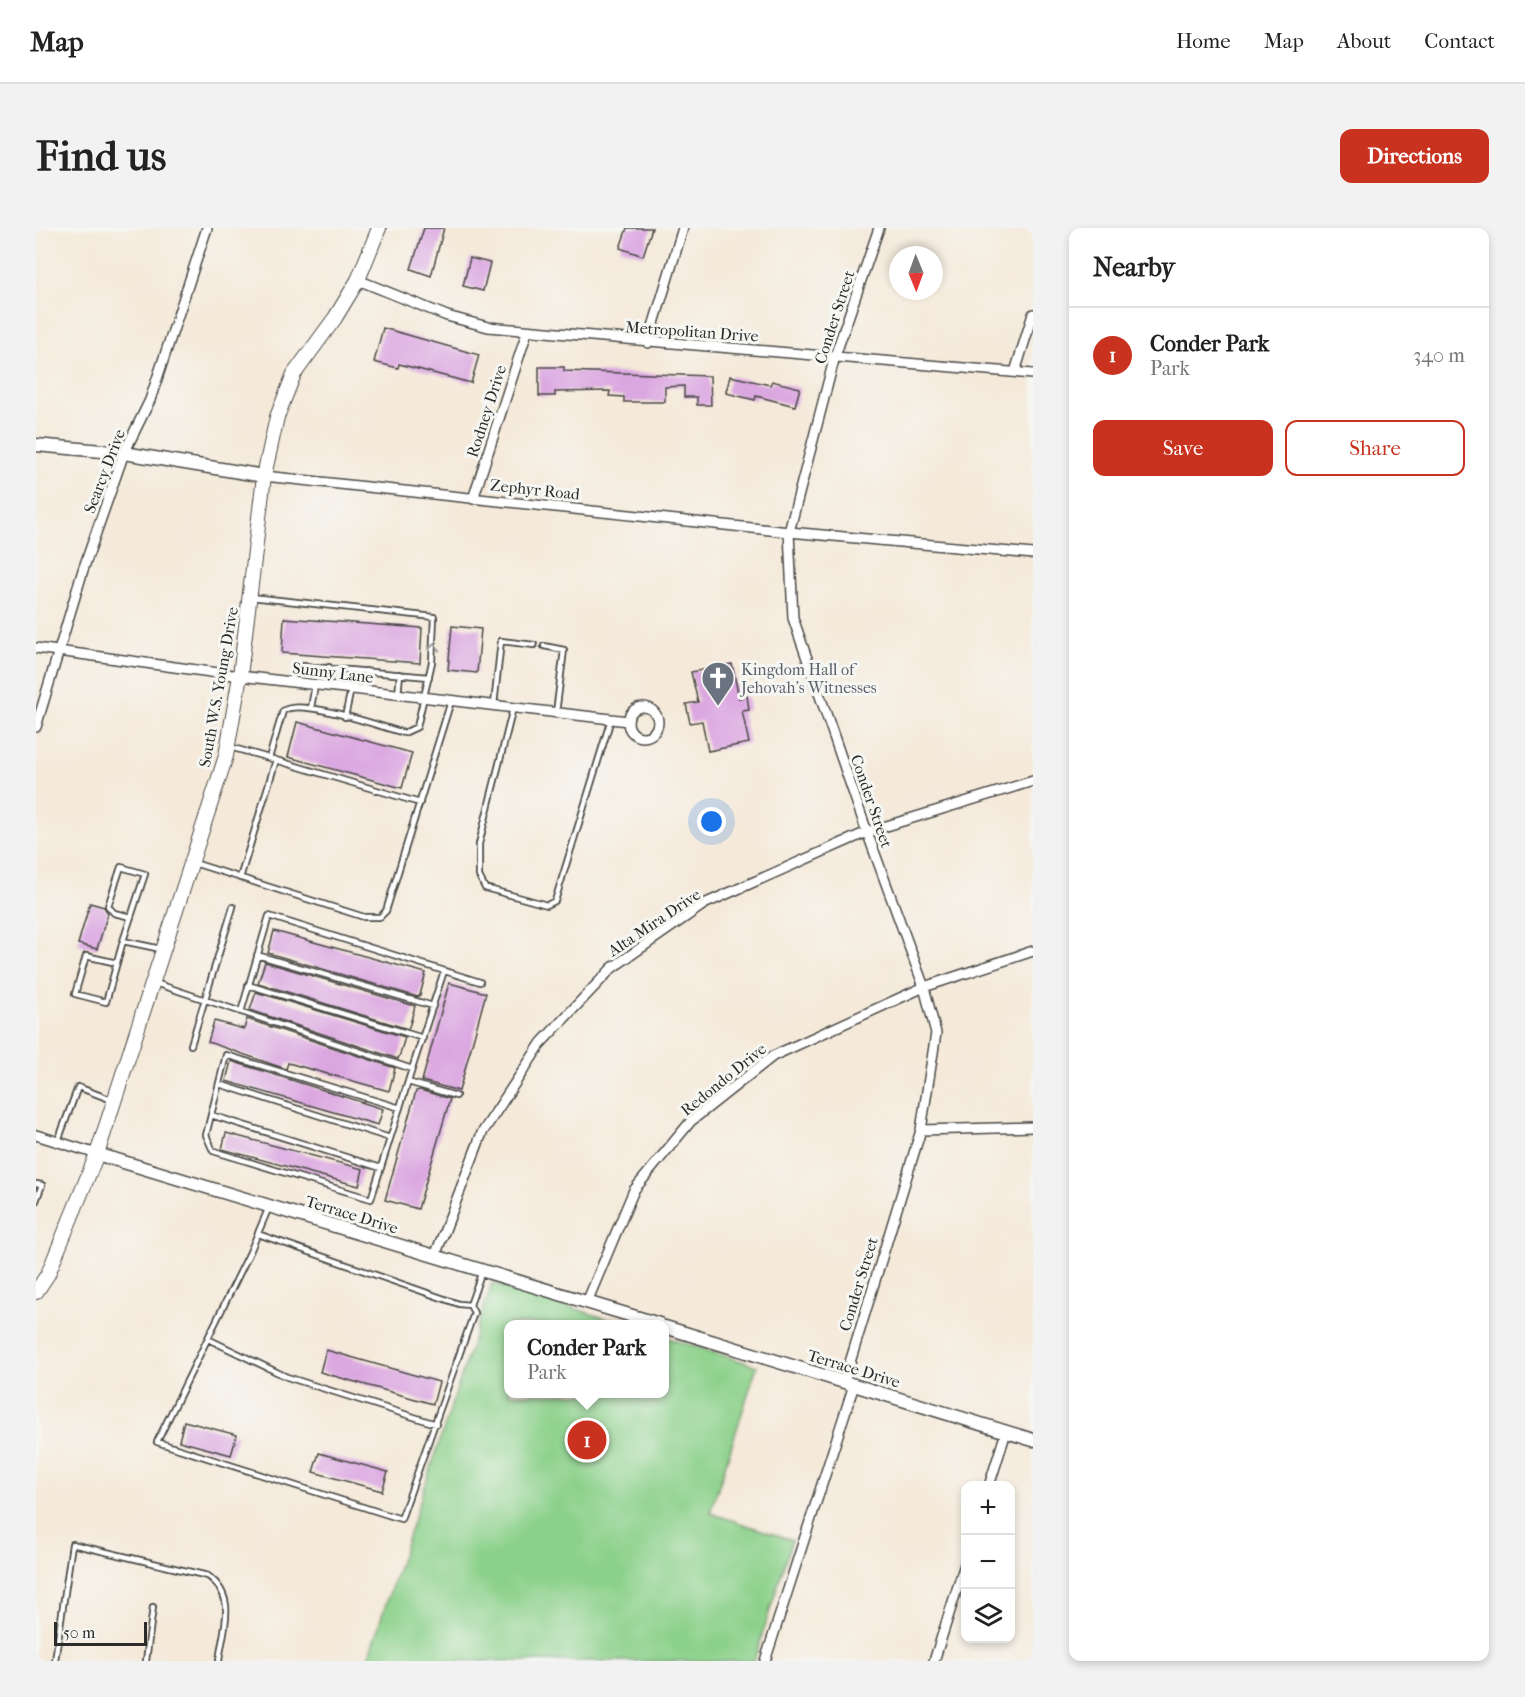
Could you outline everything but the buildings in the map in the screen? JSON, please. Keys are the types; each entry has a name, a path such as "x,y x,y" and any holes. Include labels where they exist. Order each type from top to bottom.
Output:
{"main road":[{"name":"South W.S. Young Drive","path":"36,1292 48,1274 97,1154 228,746 240,676 264,476 277,417 294,374 335,318 358,280 380,228"}],"street":[{"name":"Searcy Drive","path":"36,727 83,570 124,453 150,400 207,228"},
{"path":"648,343 683,228"},
{"name":"Conder Street","path":"765,1661 849,1384 921,1130 936,1032 924,987 867,832 793,618 789,532 835,356 879,228"},
{"name":"Metropolitan Drive","path":"358,280 447,316 488,327 648,343 835,356 1033,374"},
{"path":"1015,372 1033,314"},
{"name":"Rodney Drive","path":"473,499 527,332"},
{"name":"Zephyr Road","path":"36,445 124,453 264,476 473,499 789,532 1033,554"},
{"name":"Sunny Lane","path":"36,648 240,676 628,721"},
{"name":"Alta Mira Drive","path":"435,1256 482,1133 542,1042 612,968 704,904 867,832 1033,781"},
{"name":"Redondo Drive","path":"587,1302 634,1190 691,1121 773,1056 924,987 1033,951"},
{"path":"921,1130 1033,1127"},
{"name":"Terrace Drive","path":"36,1135 645,1320"},
{"name":"Terrace Drive","path":"669,1327 1033,1440"},
{"path":"990,1481 1006,1432"},
{"path":"934,1661 961,1577"}],"lane":[{"path":"249,597 434,617 434,649 417,727 404,733 311,708 288,707 283,711 269,758"},
{"path":"494,706 501,641 534,645"},
{"path":"544,646 564,650 556,713"},
{"path":"291,682 294,672 303,666 429,676"},
{"path":"326,686 329,667"},
{"path":"363,691 366,671"},
{"path":"398,695 400,674"},
{"path":"311,708 315,685"},
{"path":"345,717 351,689"},
{"path":"192,862 364,918 380,917 386,911 451,701"},
{"path":"513,708 479,844 479,876 485,888 547,905 555,902 611,719"},
{"path":"228,746 420,803"},
{"path":"240,878 276,760"},
{"path":"117,963 86,956 75,994 106,1002 130,917 145,874 121,867 108,906 114,913 130,917"},
{"path":"191,1045 233,907"},
{"path":"241,1012 269,916 480,982"},
{"path":"123,940 163,950"},
{"path":"257,955 433,1006"},
{"path":"400,1108 226,1055 206,1135 213,1151 370,1199 381,1168 444,971"},
{"path":"152,982 412,1069"},
{"path":"248,986 423,1038"},
{"path":"408,1082 456,1096"},
{"path":"219,1084 390,1138"},
{"path":"58,1142 78,1087 114,1101"},
{"path":"211,1115 381,1168"},
{"path":"36,1184 42,1185 36,1201"},
{"path":"269,1207 157,1442 401,1519 474,1313 470,1305 482,1270"},
{"path":"258,1234 459,1304 470,1305"},
{"path":"208,1339 287,1377 436,1424"},
{"path":"55,1661 72,1544 208,1576 221,1586 227,1601 219,1661"},
{"path":"146,1661 153,1607"}],"green space":[{"path":"492,1283 611,1320 504,1320 504,1398 669,1398 669,1338 757,1366 710,1513 792,1540 754,1661 367,1661"}],"place":[{"name":"Kingdom Hall of Jehovah's Witnesses","path":"718,707"},
{"name":"Conder Park","path":"587,1440"}]}
